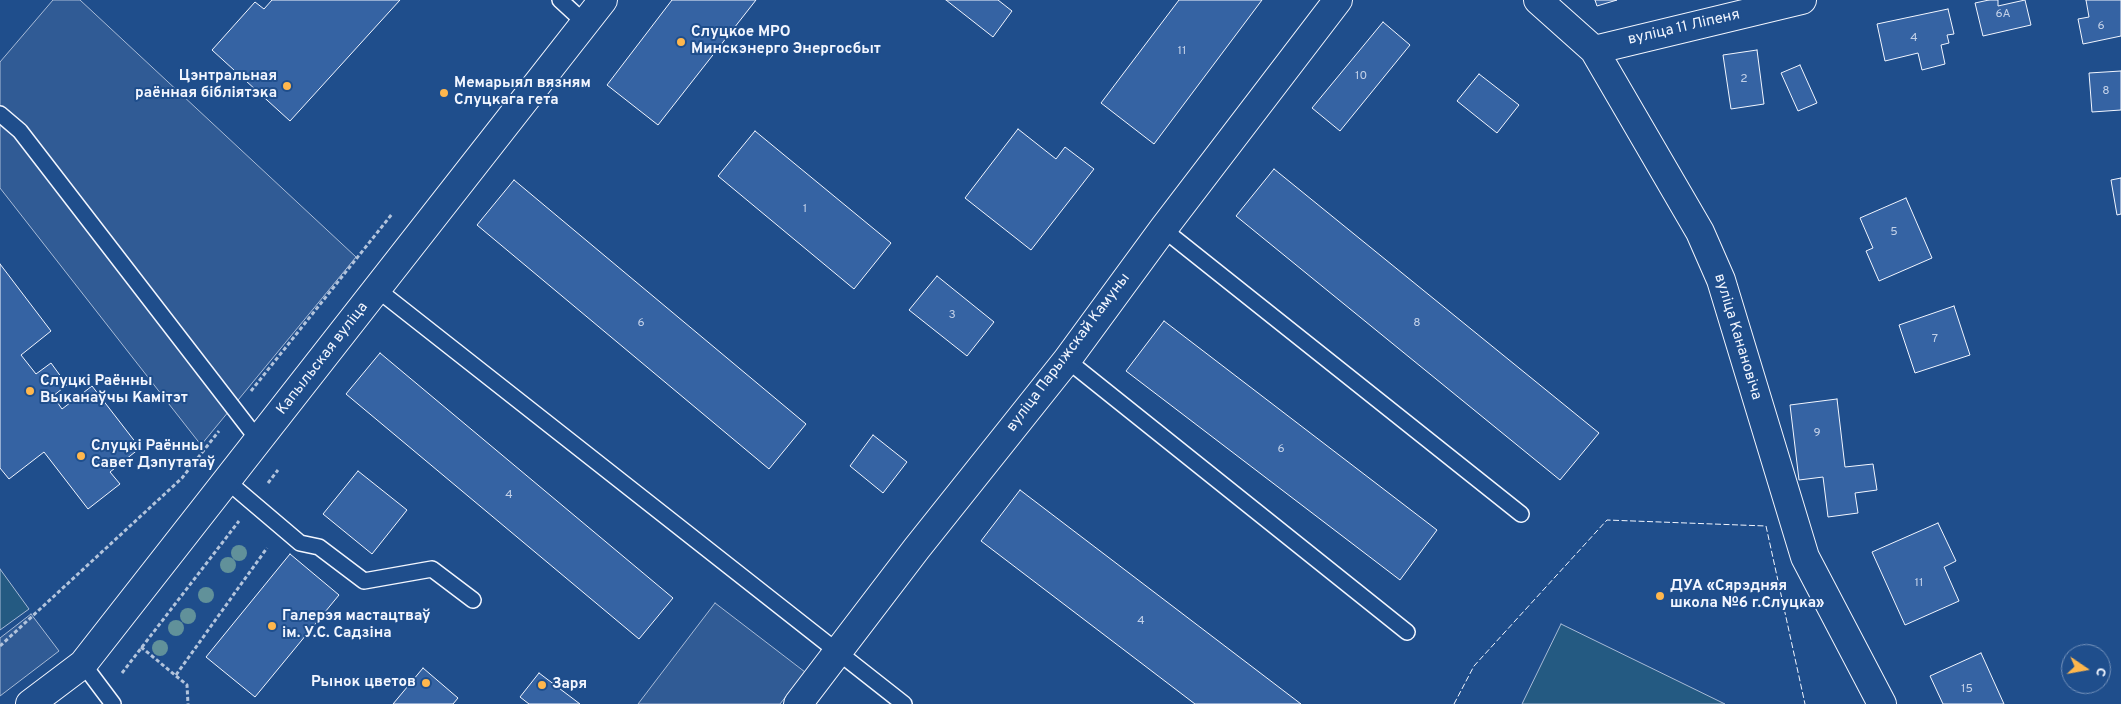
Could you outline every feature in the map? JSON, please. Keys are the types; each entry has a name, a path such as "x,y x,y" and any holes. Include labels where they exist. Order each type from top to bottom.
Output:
{"street":[{"name":"Капыльская вуліца","path":"30,704 83,664 604,0"},
{"name":"вуліца Парыжскай Камуны","path":"798,704 1066,360 1163,229 1338,0"},
{"name":"вуліца Канановіча","path":"1538,0 1594,50 1700,232 1720,280 1805,557 1882,704"},
{"name":"вуліца 11 Ліпеня","path":"1594,50 1802,0"}],"lane":[{"path":"560,0 585,23"},
{"path":"0,114 20,131 259,441"},
{"path":"1163,229 1521,514"},
{"path":"378,290 904,704"},
{"path":"1066,360 1407,632"},
{"path":"227,481 300,543 319,547 364,581 432,569 473,600"},
{"path":"83,664 112,704"}],"path":[{"path":"0,646 182,478 396,209"},
{"path":"176,675 282,528"},
{"path":"141,647 187,685 188,704"}],"shaded area":[{"path":"53,0 80,0 356,257 201,445 0,188 0,62"},
{"path":"0,569 29,609 0,630"},
{"path":"715,603 805,672 780,704 638,704"},
{"path":"31,614 59,651 0,696 0,638"},
{"path":"1561,624 1725,704 1522,704"}],"building":[{"name":"Цэнтральная раённая бібліятэка","path":"272,0 400,0 290,121 212,50 255,2 264,9"},
{"name":"Слуцкое МРО Минскэнерго Энергосбыт","path":"672,0 756,0 658,125 607,85"},
{"path":"946,0 998,0 1012,11 993,37"},
{"path":"1179,0 1262,0 1154,144 1101,103"},
{"path":"1595,0 1617,0 1597,6"},
{"path":"1998,0 1998,6 2025,0 2031,25 1983,36 1975,3"},
{"path":"2086,0 2121,0 2121,36 2083,44 2078,19 2089,17"},
{"path":"1948,9 1954,34 1947,35 1949,43 1941,45 1945,64 1922,70 1918,53 1885,61 1877,24"},
{"path":"1383,22 1410,45 1340,131 1312,108"},
{"path":"1757,50 1764,104 1731,109 1723,55"},
{"path":"1800,65 1817,103 1798,111 1781,73"},
{"path":"2121,71 2121,110 2092,112 2089,73"},
{"path":"1479,74 1519,105 1497,133 1457,101"},
{"path":"1018,129 1056,159 1065,147 1094,169 1031,250 965,198"},
{"path":"755,131 891,243 854,289 718,176"},
{"path":"1274,169 1599,433 1560,480 1236,216"},
{"path":"2121,178 2121,214 2117,215 2111,180"},
{"path":"514,180 806,424 769,469 477,225"},
{"path":"1906,198 1932,258 1879,281 1866,251 1873,248 1860,218"},
{"name":"Слуцкі Раённы Выканаўчы Камітэт","path":"0,264 51,331 21,355 36,374 51,363 67,385 53,396 62,409 92,386 140,448 110,472 120,484 88,509 44,452 9,479 0,468"},
{"path":"937,276 994,322 967,356 909,310"},
{"path":"1954,306 1970,355 1915,373 1899,325"},
{"path":"1164,321 1437,530 1400,580 1126,371"},
{"path":"380,353 673,598 639,639 346,394"},
{"path":"1837,399 1845,467 1873,464 1877,490 1855,493 1858,513 1828,517 1823,477 1799,480 1790,405"},
{"path":"873,435 907,462 883,493 850,466"},
{"path":"358,471 407,510 372,554 323,514"},
{"path":"1020,490 1301,704 1195,704 981,541"},
{"path":"1938,523 1956,561 1944,567 1959,601 1905,625 1872,552"},
{"name":"Галерэя мастацтваў ім. У.С. Садзіна","path":"290,554 339,595 255,697 206,657"},
{"path":"1981,653 2004,704 1943,704 1930,676"},
{"name":"Рынок цветов","path":"423,668 458,698 453,704 393,704"},
{"name":"Заря","path":"539,673 580,704 529,704 520,697"}],"fence":[{"path":"1454,704 1474,666 1607,520 1766,526 1805,704"}],"place":[{"name":"Слуцкое МРО Минскэнерго Энергосбыт","path":"681,42"},
{"name":"Цэнтральная раённая бібліятэка","path":"287,86"},
{"name":"Мемарыял вязням Слуцкага гета","path":"444,93"},
{"name":"Слуцкі Раённы Выканаўчы Камітэт","path":"30,391"},
{"name":"Слуцкі Раённы Савет Дэпутатаў","path":"81,456"},
{"name":"ДУА «Сярэдняя школа №6 г.Слуцка»","path":"1660,596"},
{"name":"Галерэя мастацтваў ім. У.С. Садзіна","path":"272,626"},
{"name":"Рынок цветов","path":"426,683"},
{"name":"Заря","path":"542,685"}]}
